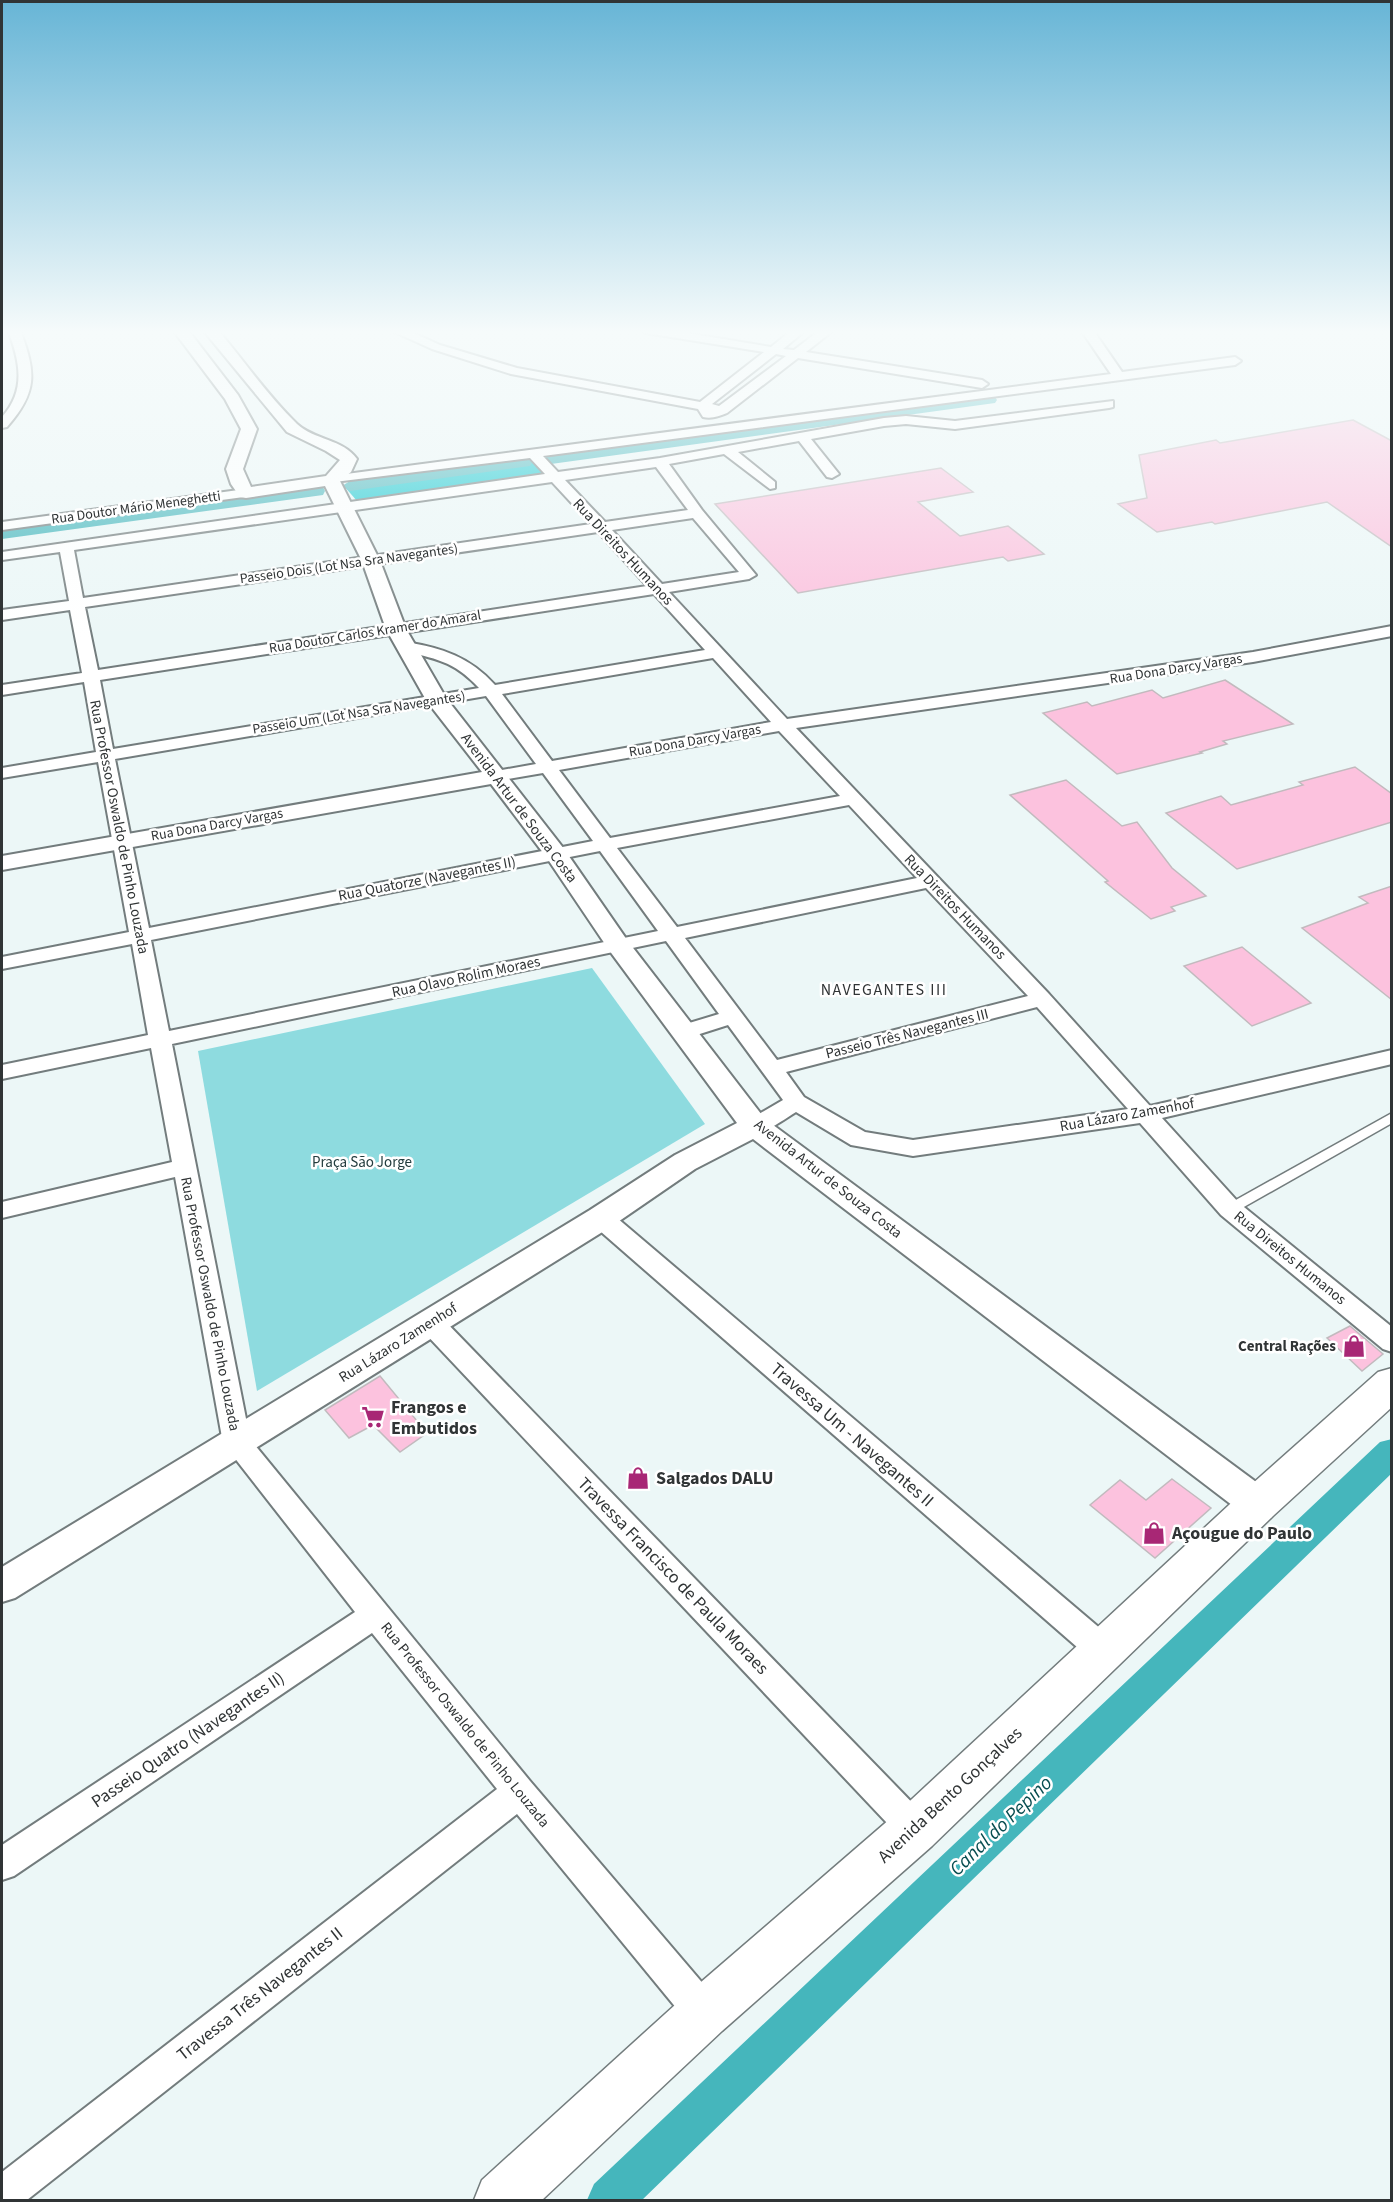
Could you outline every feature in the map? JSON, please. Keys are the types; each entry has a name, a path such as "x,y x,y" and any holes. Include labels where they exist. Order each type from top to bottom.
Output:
{"main road":[{"name":"Avenida Bento Gonçalves","path":"502,2200 704,2013 915,1829 1258,1504 1392,1383"}],"street":[{"path":"246,493 234,479 233,468 247,433"},
{"path":"301,433 332,447 349,459 345,468 331,480"},
{"name":"Rua Doutor Mário Meneghetti","path":"2,526 534,454 656,433"},
{"name":"Rua Doutor Mário Meneghetti","path":"2,556 660,462 821,433"},
{"path":"802,436 832,474"},
{"path":"727,450 770,485"},
{"name":"Rua Direitos Humanos","path":"534,454 715,653 1042,999 1148,1114 1230,1209 1392,1342"},
{"path":"660,462 697,513"},
{"name":"Avenida Artur de Souza Costa","path":"331,480 347,507 371,561 396,629 437,700 556,854 618,945 755,1126 1258,1504"},
{"name":"Passeio Dois (Lot Nsa Sra Navegantes)","path":"2,615 697,513"},
{"name":"Rua Doutor Carlos Kramer do Amaral","path":"2,690 749,575 697,513"},
{"name":"Rua Professor Oswaldo de Pinho Louzada","path":"66,547 237,1443 519,1792 704,2013"},
{"name":"Rua Dona Darcy Vargas","path":"2,863 783,725 1241,659 1392,631"},
{"path":"406,647 453,657 469,666 488,687 669,935 796,1102"},
{"name":"Passeio Um (Lot Nsa Sra Navegantes)","path":"2,772 715,653"},
{"name":"Rua Quatorze (Navegantes II)","path":"2,963 603,845 854,800"},
{"name":"Rua Olavo Rolim Moraes","path":"2,1072 930,881"},
{"name":"Passeio Três Navegantes III","path":"771,1069 1042,999"},
{"path":"684,1032 731,1017"},
{"name":"Rua Lázaro Zamenhof","path":"2,1586 431,1323 685,1162 796,1102 859,1139 914,1148 1148,1114 1392,1057"},
{"path":"2,1210 184,1167"},
{"name":"Travessa Um - Navegantes II","path":"600,1218 1104,1651"},
{"name":"Travessa Francisco de Paula Moraes","path":"431,1323 915,1829"},
{"name":"Passeio Quatro (Navegantes II)","path":"2,1864 375,1615"},
{"name":"Travessa Três Navegantes II","path":"2,2196 519,1792"}],"lane":[{"path":"1230,1209 1392,1118"}],"green space":[{"name":"Praça São Jorge","path":"592,968 705,1124 257,1391 198,1051"}],"shaded area":[{"path":"524,458 534,461 544,474 357,501 344,486 351,481"}],"building":[{"path":"1279,433 1377,433 1392,441 1392,547 1327,502 1215,524 1212,522 1157,532 1118,504 1147,498 1139,455 1216,440 1220,443"},
{"path":"941,468 973,492 918,502 960,536 1008,526 1044,554 1008,561 1003,557 798,593 715,504"},
{"path":"1225,680 1293,724 1223,741 1227,744 1200,752 1202,753 1117,774 1043,713 1087,702 1092,706 1152,690 1163,698"},
{"path":"1355,767 1392,794 1392,822 1237,869 1166,813 1221,796 1231,805 1303,785 1299,782"},
{"path":"1066,780 1122,826 1137,822 1172,868 1206,896 1171,907 1175,911 1151,919 1105,882 1108,881 1010,795"},
{"path":"1392,886 1392,1000 1302,928 1368,903 1359,897"},
{"path":"1242,947 1311,1003 1252,1026 1184,966"},
{"name":"Central Rações","path":"1350,1326 1383,1354 1362,1371 1327,1338"},
{"name":"Frangos e Embutidos","path":"380,1376 427,1433 400,1452 373,1425 349,1438 325,1410"},
{"name":"Açougue do Paulo","path":"1172,1479 1211,1508 1155,1558 1090,1505 1120,1480 1146,1500"}],"waterway":[{"path":"551,459 746,433"},
{"path":"350,486 524,463"},
{"path":"2,534 317,491"},
{"name":"Canal do Pepino","path":"610,2200 1392,1452"}],"place":[{"name":"Central Rações","path":"1354,1346"},
{"name":"Frangos e Embutidos","path":"373,1417"},
{"name":"Salgados DALU","path":"638,1478"},
{"name":"Açougue do Paulo","path":"1154,1533"}],"district":[{"name":"NAVEGANTES III","path":"884,990"}]}
